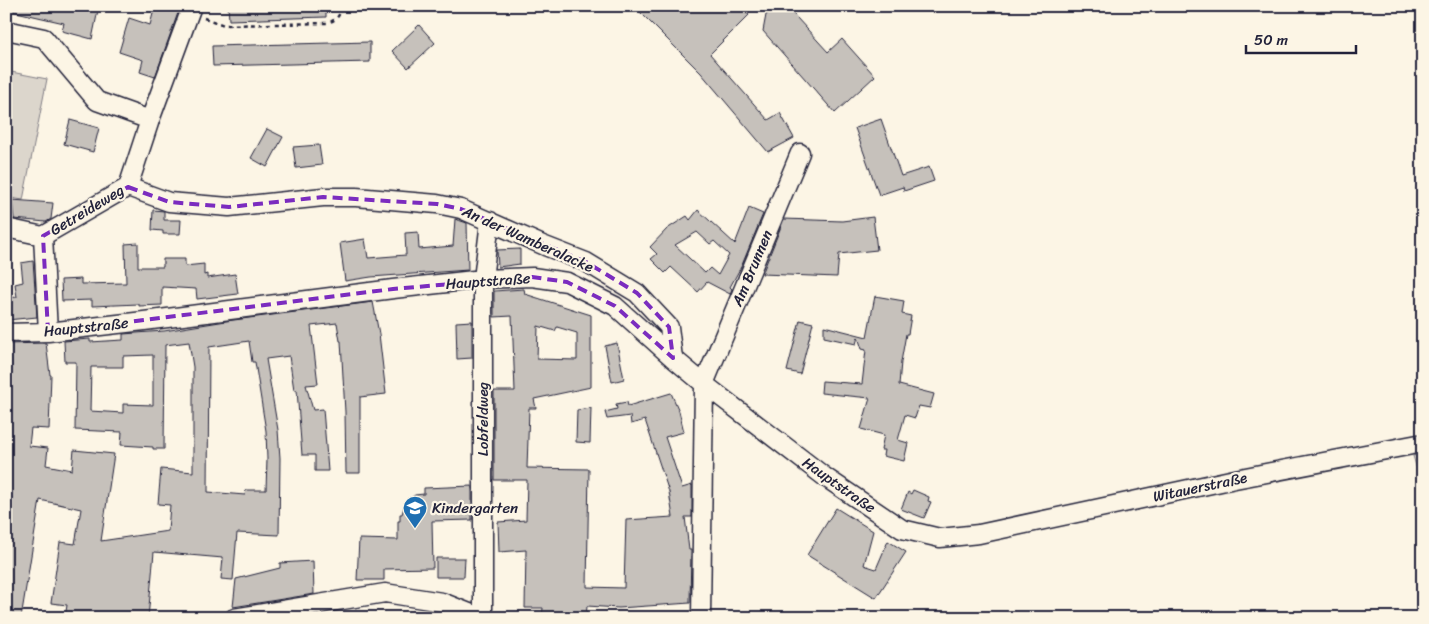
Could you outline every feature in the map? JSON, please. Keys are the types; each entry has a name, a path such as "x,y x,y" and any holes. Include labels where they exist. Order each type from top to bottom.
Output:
{"street":[{"name":"Getreideweg","path":"48,332 42,236 128,187 150,120 191,9"},
{"path":"6,30 44,38 97,101 150,120"},
{"name":"Am Brunnen","path":"704,384 800,153"},
{"name":"An der Wamberalacke","path":"128,187 169,202 228,207 323,197 437,204 461,208 545,246 586,262 637,293 669,327 673,358"},
{"name":"Lobfeldweg","path":"482,618 483,280 490,221"},
{"path":"6,228 42,236"},
{"name":"Hauptstraße","path":"6,333 48,332 144,322 393,288 532,277 567,282 615,306 704,384 825,478 902,529 940,538 979,534"},
{"path":"701,618 704,384"},
{"name":"Witauerstraße","path":"979,534 1235,479 1423,443"},
{"path":"234,618 385,593 442,602 482,618"}],"path":[{"path":"191,9 224,25 327,23 339,16 341,6"}],"highlighted area":[{"path":"128,187 169,202 229,207 323,197 437,204 461,209 586,262 637,293 669,327 673,358 615,306 567,282 532,277 393,289 48,332 43,236"}],"green space":[{"path":"6,71 47,79 23,200 6,197"},
{"path":"1423,454 1423,489 1413,456"}],"building":[{"path":"13,6 83,6 98,10 92,39 62,31 64,23 12,11"},
{"path":"155,6 167,6 179,10 155,77 140,72 143,60 119,52 129,18 150,25"},
{"path":"228,6 326,6 326,17 229,20"},
{"path":"634,6 740,6 749,15 710,54 768,120 780,113 794,138 768,152 701,73"},
{"path":"776,6 786,6 828,52 842,39 875,76 835,113 763,31 766,15"},
{"path":"419,25 435,43 408,68 392,51"},
{"path":"370,42 370,62 213,66 212,46"},
{"path":"881,119 901,176 929,167 934,181 904,191 903,187 879,195 855,128"},
{"path":"70,120 99,128 93,152 64,144"},
{"path":"267,129 283,137 267,167 251,158"},
{"path":"319,145 322,165 296,168 293,147"},
{"path":"12,200 53,203 51,219 46,222 14,219"},
{"path":"749,208 763,214 742,265 730,287 732,289 730,294 707,282 698,292 671,267 665,273 651,259 657,254 650,247 667,229 687,216 690,220 698,210 735,244","holes":["697,232 710,244 714,241 729,255 718,275 710,268 705,273 675,245"]},
{"path":"153,210 164,211 164,220 181,220 180,234 163,234 163,231 152,230"},
{"path":"873,217 877,250 839,254 837,277 762,274 784,219 842,221"},
{"path":"455,219 467,223 468,270 371,277 345,281 340,243 365,239 368,258 406,255 405,233 418,232 419,249 453,246"},
{"path":"138,243 138,267 163,267 163,259 185,259 185,266 204,264 204,275 207,274 207,278 235,274 238,294 197,299 196,289 162,287 162,305 92,306 92,300 62,301 61,280 81,279 81,284 126,283 125,244"},
{"path":"520,249 520,264 498,267 497,250"},
{"path":"33,261 37,317 7,320 6,298 17,297 15,284 23,282 21,263"},
{"path":"524,289 525,294 591,315 591,387 534,399 536,408 529,408 527,468 589,469 587,587 624,588 626,520 673,517 669,492 645,420 631,424 630,416 607,419 605,412 617,409 616,404 627,402 628,406 671,393 679,411 684,432 665,437 682,488 692,485 692,517 685,517 689,550 691,550 690,603 619,608 587,606 586,618 542,618 543,608 525,608 526,550 499,552 498,522 526,520 527,480 494,480 494,391 515,391 512,316 494,317 494,291","holes":["538,326 555,331 557,327 577,333 577,360 537,359"]},
{"path":"875,296 904,301 902,314 911,316 901,362 899,385 934,394 930,408 919,406 915,418 905,415 898,440 908,443 904,461 883,456 884,450 881,450 884,435 861,429 870,398 821,393 822,381 862,384 866,350 862,349 858,337 856,344 824,337 824,326 867,337"},
{"path":"373,302 386,394 360,397 360,473 346,473 341,341 337,323 311,326 318,384 306,385 313,410 323,409 328,471 315,471 315,455 302,455 297,390 294,390 289,356 266,359 278,430 280,458 279,535 237,533 233,580 221,579 223,558 154,552 148,618 65,618 67,605 51,603 60,542 75,544 81,509 40,500 21,618 6,618 6,402 8,362 6,362 6,344 46,343 51,375 49,429 31,428 29,446 48,448 46,465 72,470 74,450 114,454 101,541 168,531 170,505 158,504 161,469 193,472 193,367 189,342 165,345 164,449 153,449 153,447 121,445 122,432 75,430 76,362 65,362 64,341 90,339 90,342 123,340 123,334 164,331","holes":["249,341 252,362 255,362 266,431 266,490 246,490 245,495 208,492 209,347","153,355 153,405 123,404 123,413 90,411 91,367 123,367 123,356"]},
{"path":"800,320 813,323 800,374 787,371"},
{"path":"472,321 472,358 457,359 456,322"},
{"path":"617,343 624,379 612,382 605,346"},
{"path":"591,408 590,443 576,442 577,410"},
{"name":"Kindergarten","path":"472,486 472,520 432,521 433,568 384,569 384,580 357,580 359,539 398,540 400,514 402,514 408,500 415,495 424,494 424,488"},
{"path":"913,490 929,497 928,501 931,502 924,518 901,509 908,492 911,494"},
{"path":"836,508 873,531 864,565 876,569 888,541 906,552 876,598 807,555"},
{"path":"436,558 465,558 464,577 436,577"},
{"path":"313,561 314,594 233,607 236,579 280,568 280,563"}],"place":[{"name":"Kindergarten","path":"415,529"}]}
